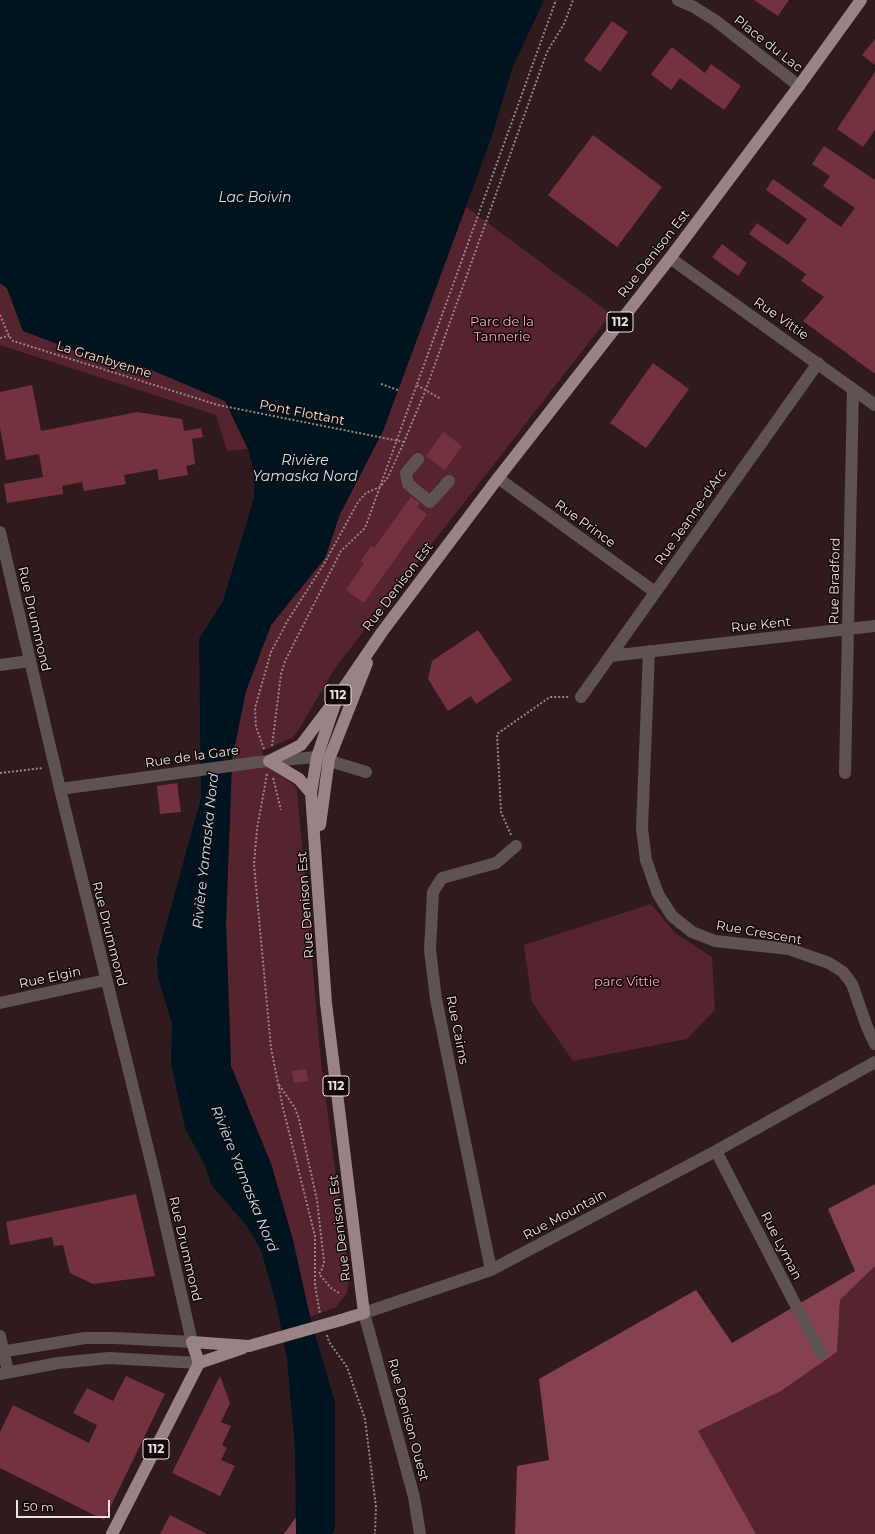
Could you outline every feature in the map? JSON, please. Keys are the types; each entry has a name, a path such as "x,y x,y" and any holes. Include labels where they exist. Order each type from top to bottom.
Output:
{"main road":[{"name":"Rue Denison Est","path":"364,1313 326,1003 317,858 311,792 317,757 337,698 376,642 498,478 670,258 862,0"},
{"path":"317,858 322,799 329,759 376,642"},
{"path":"264,761 301,745 337,698"},
{"path":"264,761 299,779 311,792"},
{"name":"Rue Mountain","path":"199,1363 249,1346 364,1313"},
{"path":"192,1342 199,1363"},
{"name":"Rue Mountain","path":"192,1342 249,1346"},
{"name":"112","path":"112,1534 199,1363"}],"street":[{"name":"Place du Lac","path":"678,0 694,6 716,20 799,86"},
{"name":"Rue Vittie","path":"670,258 875,405"},
{"name":"Rue Jeanne-d'Arc","path":"610,656 818,363"},
{"name":"Rue Bradford","path":"845,773 853,389"},
{"path":"418,460 406,473 408,484 430,502 449,481"},
{"name":"Rue Prince","path":"498,478 655,592"},
{"name":"Rue Drummond","path":"0,532 54,767 156,1182 192,1342"},
{"name":"Rue Kent","path":"649,651 875,626"},
{"path":"581,697 610,656 649,651"},
{"name":"Rue Crescent","path":"649,651 642,829 646,860 658,894 672,916 692,932 715,941 789,949 829,963 843,972 852,984 867,1027 875,1044"},
{"path":"0,665 29,661"},
{"name":"Rue de la Gare","path":"60,789 264,761 317,757 329,759 366,772"},
{"name":"Rue Cairns","path":"491,1270 436,1000 430,950 432,892 442,878 496,863 516,846"},
{"name":"Rue Elgin","path":"0,1003 106,980"},
{"name":"Rue Mountain","path":"364,1313 491,1270 716,1151 875,1062"},
{"name":"Rue Lyman","path":"716,1151 821,1354"},
{"name":"Rue Denison Ouest","path":"364,1313 414,1497 420,1534"},
{"path":"0,1336 4,1373 58,1363 109,1358 199,1363"},
{"path":"2,1352 85,1338 192,1342"}],"path":[{"path":"322,1321 315,1285 315,1236 278,1084 271,1048 254,864 257,829 264,797 264,761 274,733 281,674 285,661 341,551 348,542 365,528 556,0"},
{"path":"281,810 264,761 256,727 255,708 271,652 288,620 324,564 358,502 366,493 380,487 388,477 426,389 548,52 564,24 573,0"},
{"path":"0,315 9,336 0,338"},
{"name":"La Granbyenne","path":"9,336 13,341 218,405"},
{"path":"381,384 398,390"},
{"path":"417,385 441,398"},
{"name":"Pont Flottant","path":"218,405 404,442"},
{"path":"516,846 501,812 497,734 550,698 581,697"},
{"path":"0,773 54,767"},
{"path":"278,1084 295,1108 299,1119 317,1200 324,1262 324,1266 319,1274 331,1288 339,1293"},
{"path":"325,1328 329,1342 347,1367 365,1419 376,1506 375,1534"}],"green space":[{"name":"Parc de la Tannerie","path":"466,207 611,314 335,668 298,731 292,738 262,751 265,765 297,789 321,1063 349,1275 347,1293 336,1307 310,1317 293,1240 271,1164 231,1066 226,923 232,760 246,691 271,625 325,558 340,514 383,431"},
{"path":"0,283 7,288 23,331 85,354 147,368 225,401 248,449 227,451 216,415 0,345"},
{"name":"parc Vittie","path":"651,904 675,933 712,957 715,1010 687,1039 573,1061 532,1002 524,945"},
{"path":"875,1266 875,1534 756,1534 697,1431 781,1391 837,1352 840,1300"}],"shaded area":[{"path":"875,1184 875,1266 840,1300 837,1352 781,1391 698,1431 756,1534 515,1534 517,1466 549,1460 539,1379 696,1290 732,1343 855,1271 828,1209"},
{"path":"296,1517 296,1534 284,1534"}],"water":[{"name":"Lac Boivin","path":"0,0 544,0 512,69 492,136 383,431 340,514 325,558 271,625 246,691 232,760 226,923 231,1066 271,1164 293,1240 310,1317 335,1402 335,1528 332,1534 296,1534 295,1450 287,1359 277,1307 261,1250 246,1225 212,1186 205,1166 185,1128 171,1064 172,1024 158,978 157,958 201,798 199,639 223,601 254,498 254,472 248,449 225,401 147,368 85,354 23,331 7,288 0,283"}],"building":[{"path":"754,0 789,0 778,16"},
{"path":"612,21 628,32 600,72 584,60"},
{"path":"875,39 875,65 862,55"},
{"path":"672,47 705,73 711,64 741,86 724,110 680,78 671,90 651,74"},
{"path":"875,72 875,130 863,147 837,129"},
{"path":"593,135 662,187 617,247 548,195"},
{"path":"824,146 875,180 875,374 803,321 824,297 801,281 806,274 749,234 757,223 788,245 807,219 766,190 773,179 841,227 855,208 823,186 830,176 812,164"},
{"path":"722,244 747,263 738,276 712,257"},
{"path":"653,363 689,389 646,448 610,423"},
{"path":"32,385 41,431 137,412 182,419 184,431 201,428 203,437 192,439 195,464 186,466 188,475 159,480 157,469 124,475 126,484 84,491 82,482 62,486 63,494 7,503 4,484 43,477 39,454 6,460 0,428 0,392"},
{"path":"443,432 462,446 445,470 426,456"},
{"path":"411,497 420,503 417,507 427,514 364,603 346,590 364,563 361,561 371,546 374,548"},
{"path":"478,630 512,680 476,704 471,696 448,711 428,679 432,661"},
{"path":"177,783 181,812 160,814 157,786"},
{"path":"306,1069 308,1081 294,1083 292,1071"},
{"path":"136,1194 155,1276 93,1284 70,1273 63,1245 54,1246 52,1237 10,1245 6,1222"},
{"path":"126,1376 165,1394 104,1520 0,1468 0,1432 13,1405 89,1443 97,1425 73,1413 87,1388 113,1401"},
{"path":"220,1376 230,1403 221,1422 231,1426 222,1445 227,1448 221,1460 235,1466 220,1496 172,1473"},
{"path":"170,1515 207,1534 160,1534"}],"water label":[{"name":"Rivière Yamaska Nord","path":"305,470"},
{"name":"Rivière Yamaska Nord","path":"206,851"},
{"name":"Rivière Yamaska Nord","path":"244,1179"}]}
